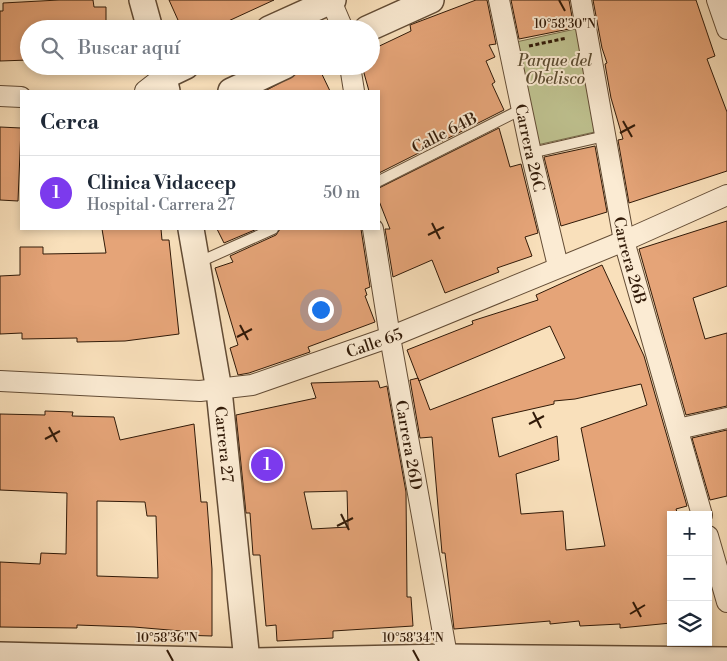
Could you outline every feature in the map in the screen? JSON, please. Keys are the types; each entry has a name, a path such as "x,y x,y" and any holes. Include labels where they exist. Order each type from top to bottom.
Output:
{"street":[{"path":"142,0 148,20"},
{"path":"289,20 332,0 340,20"},
{"path":"380,23 431,0"},
{"name":"Carrera 26C","path":"499,0 531,153 558,266"},
{"name":"Carrera 26B","path":"581,0 624,241 701,511"},
{"path":"717,0 727,29"},
{"path":"233,90 266,75"},
{"path":"351,75 354,90"},
{"path":"0,96 20,97"},
{"name":"Calle 65","path":"0,381 220,390 252,385 390,337 558,266 624,241 727,195"},
{"name":"Carrera 27","path":"191,230 220,390 247,661"},
{"name":"Carrera 26D","path":"373,230 390,337 448,659"},
{"path":"678,430 727,418"},
{"path":"712,550 727,602"},
{"path":"0,655 247,661 448,659 727,660"}],"lane":[{"name":"Calle 64B","path":"380,181 522,109"},
{"path":"531,153 605,136"},
{"path":"196,263 272,230"}],"path":[{"path":"509,50 587,34"}],"green space":[{"name":"Parque del Obelisco","path":"580,28 599,131 537,145 516,42"}],"building":[{"path":"93,0 94,7 106,7 106,20 20,20 20,60 0,61 0,11 3,11 3,3"},
{"path":"169,0 274,0 231,20 178,20"},
{"path":"476,0 487,0 496,44 489,45 495,57 486,61 495,82 492,84 504,110 380,172 380,90 369,90 365,75 380,75 380,46 411,31 410,25"},
{"path":"511,0 569,0 574,28 519,39"},
{"path":"593,0 696,0 715,56 707,59 727,112 727,171 629,203 618,140 623,139 611,98 605,64 607,63 602,48"},
{"path":"294,75 322,75 330,90 267,90"},
{"path":"0,127 20,128 18,201 0,200"},
{"path":"499,128 510,167 521,164 538,233 525,237 532,256 497,268 499,272 445,293 432,260 393,277 385,229 390,229 380,204 380,188"},
{"path":"595,146 607,212 561,226 544,157"},
{"path":"727,221 727,286 693,298 705,339 727,333 727,406 686,415 639,249"},
{"path":"102,230 161,230 162,240 169,240 179,334 125,341 77,342 77,338 22,339 22,333 0,334 0,276 20,275 20,247 43,247 43,254 106,253"},
{"path":"218,230 255,230 224,243"},
{"path":"279,230 361,230 370,287 365,289 367,295 365,296 375,322 308,347 310,352 238,375 230,348 238,345 215,268 233,262 230,256 276,235"},
{"path":"602,265 644,356 687,506 676,509 677,511 667,511 667,623 620,628 620,624 580,626 579,621 550,624 550,621 454,629 445,553 442,553 432,437 420,438 410,380 418,378 407,350 473,324 472,321 538,300 536,295","holes":["550,326 565,358 430,410 419,381","641,384 647,405 581,428 605,546 566,550 563,511 521,514 516,474 559,460 557,436 499,457 492,418 554,404 554,401 575,399"]},
{"path":"378,381 380,388 387,386 406,492 407,597 411,597 413,626 333,631 333,638 277,641 276,625 266,626 260,555 253,555 250,513 246,513 236,415 316,398 311,383","holes":["347,491 348,527 312,529 304,492"]},
{"path":"45,411 73,412 72,416 114,417 120,440 194,424 201,502 207,502 212,569 212,636 180,635 181,631 134,627 77,625 77,628 0,627 0,562 40,564 41,553 66,554 67,493 0,490 0,414 45,415","holes":["97,501 145,502 147,516 156,516 158,578 97,576"]},
{"path":"727,430 727,496 710,500 692,438"}],"place":[{"name":"Clinica Vidaceep","path":"267,465"}]}
